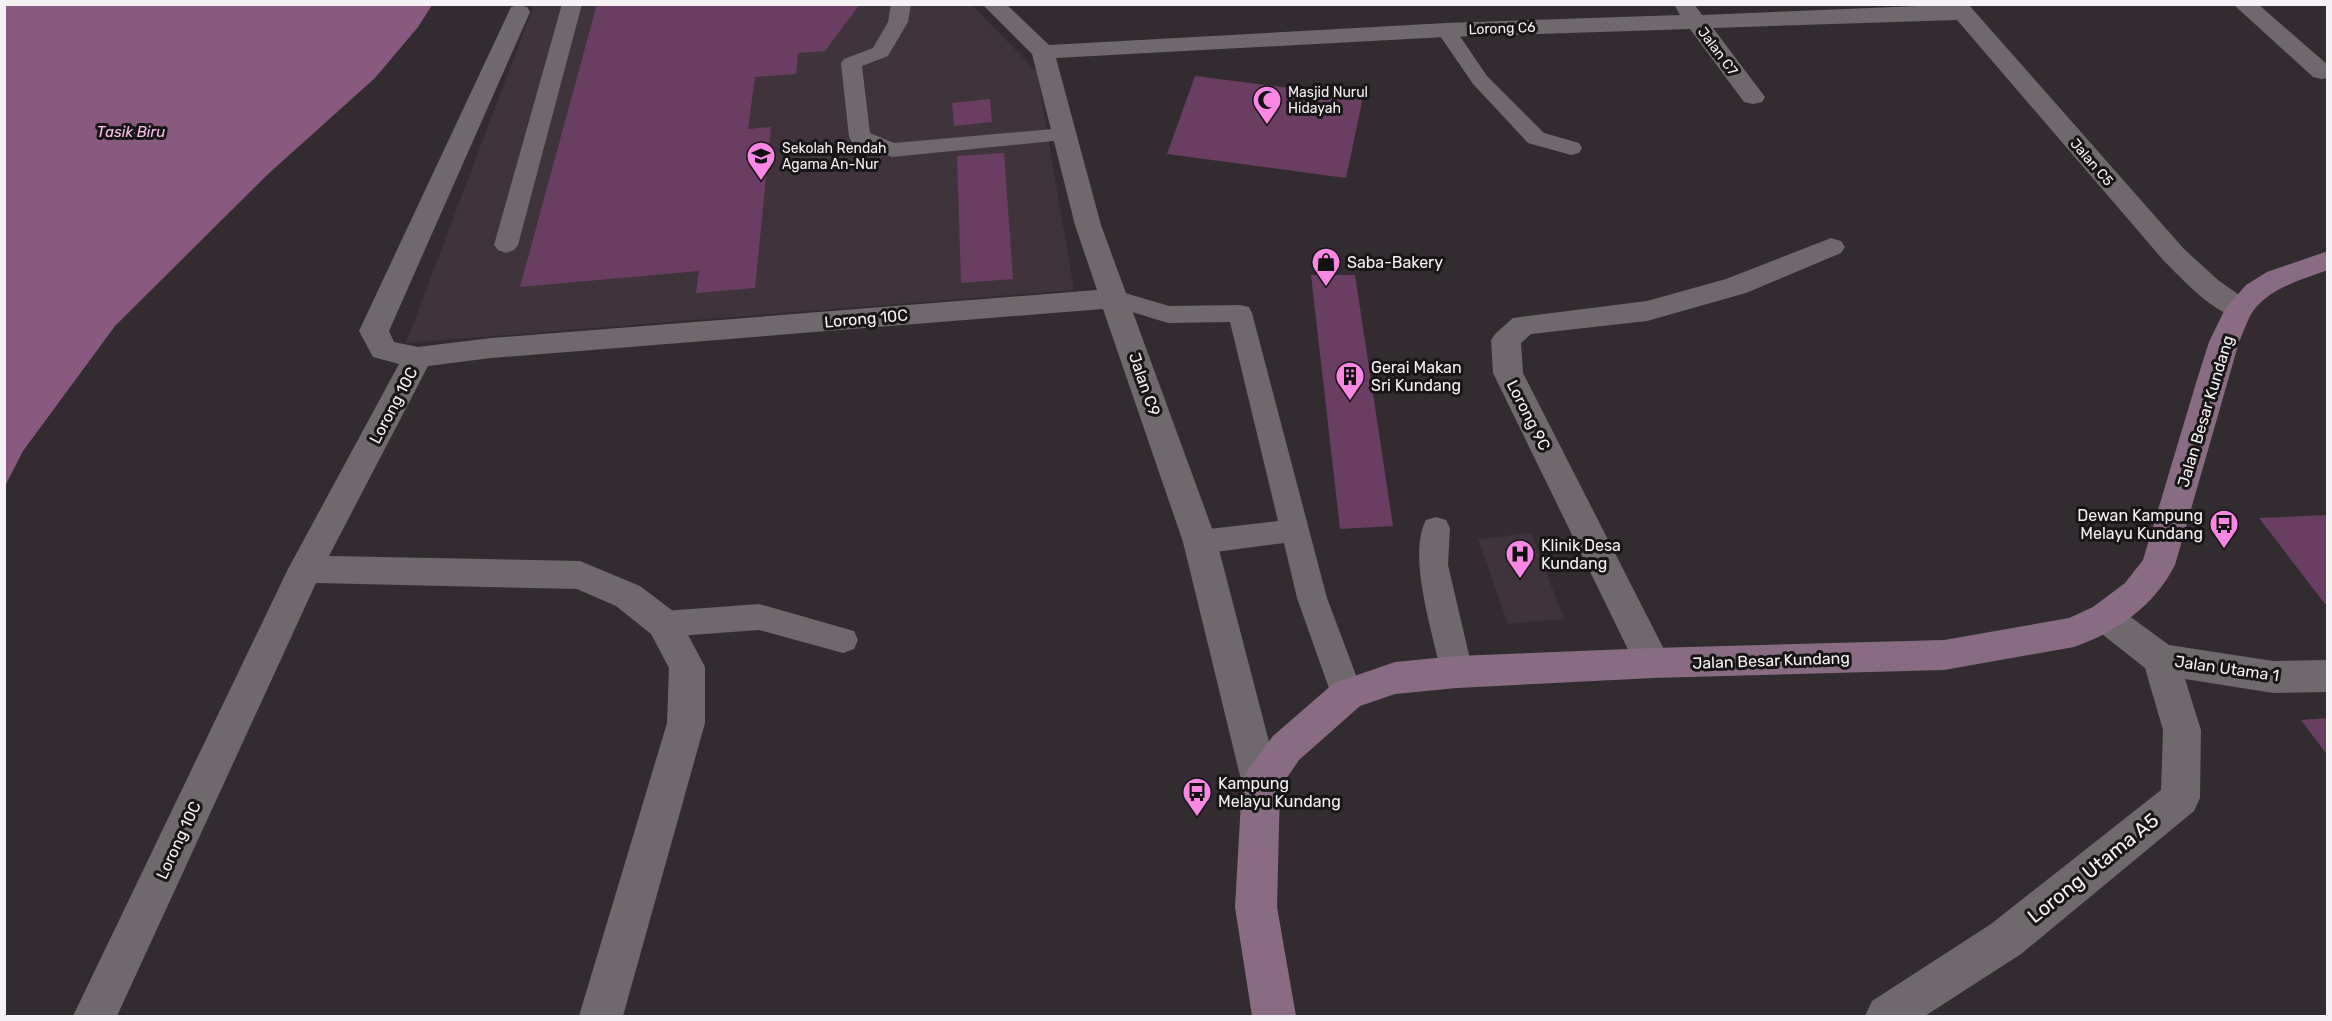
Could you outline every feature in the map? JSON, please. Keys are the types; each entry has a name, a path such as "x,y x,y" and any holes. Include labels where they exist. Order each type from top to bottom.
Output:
{"main road":[{"name":"Jalan Besar Kundang","path":"1261,784 1286,748 1347,694 1395,678 1457,672 1653,663 1944,655 2074,632 2104,617 2137,593 2158,565 2214,372 2239,309 2256,292 2277,279 2328,260"},
{"path":"1261,784 1256,907 1274,1017"}],"street":[{"path":"993,4 1043,52"},
{"path":"2244,4 2321,72"},
{"name":"Lorong C6","path":"1043,52 1446,30 1689,12 1959,9"},
{"name":"Jalan C5","path":"1959,9 2174,255 2208,287 2239,309"},
{"path":"418,357 383,351 374,331 519,12"},
{"name":"Jalan C7","path":"1689,12 1753,97"},
{"name":"Jalan C9","path":"1043,52 1088,225 1200,542 1261,784"},
{"name":"Lorong 9C","path":"1653,663 1508,373 1506,340 1523,325 1647,311 1736,286 1831,247"},
{"name":"Lorong 10C","path":"95,1017 305,569 418,357 491,348 1114,298"},
{"path":"305,569 580,575 628,596 664,624 687,668 686,723 600,1017"},
{"name":"Jalan Utama 1","path":"2104,617 2160,659 2223,671 2273,677 2328,676"},
{"name":"Lorong Utama A5","path":"1887,1017 2006,939 2180,798 2182,730 2160,659"}],"lane":[{"path":"506,245 572,4"},
{"path":"901,4 898,22 881,52 851,63 860,137 892,150 1065,134"},
{"path":"1446,30 1480,80 1536,138 1571,148"},
{"path":"1114,298 1168,315 1240,313 1312,598 1347,694"},
{"path":"1436,528 1433,565 1457,672"},
{"path":"1200,542 1295,530"},
{"path":"664,624 759,617 843,640"}],"shaded area":[{"name":"Sekolah Rendah Agama An-Nur","path":"534,5 972,5 1037,72 1074,290 406,343"},
{"name":"Klinik Desa Kundang","path":"1531,533 1564,619 1508,624 1478,539"}],"water":[{"name":"Tasik Biru","path":"5,4 432,5 418,27 375,78 267,175 115,326 23,451 5,486"}],"building":[{"path":"597,4 860,4 825,51 798,53 796,74 755,77 748,129 771,127 755,288 696,293 699,271 520,287"},
{"name":"Masjid Nurul Hidayah","path":"1195,76 1363,97 1346,178 1167,154"},
{"path":"990,99 992,122 954,126 952,103"},
{"path":"1004,153 1013,279 961,283 957,156"},
{"name":"Gerai Makan Sri Kundang","path":"1311,275 1355,275 1393,526 1340,529"},
{"path":"2328,515 2328,604 2325,604 2259,518"},
{"path":"2328,718 2328,756 2301,720"}],"place":[{"name":"Masjid Nurul Hidayah","path":"1267,126"},
{"name":"Sekolah Rendah Agama An-Nur","path":"761,182"},
{"name":"Saba-Bakery","path":"1326,288"},
{"name":"Gerai Makan Sri Kundang","path":"1350,402"},
{"name":"Dewan Kampung Melayu Kundang","path":"2224,550"},
{"name":"Klinik Desa Kundang","path":"1520,580"},
{"name":"Kampung Melayu Kundang","path":"1197,818"}]}
